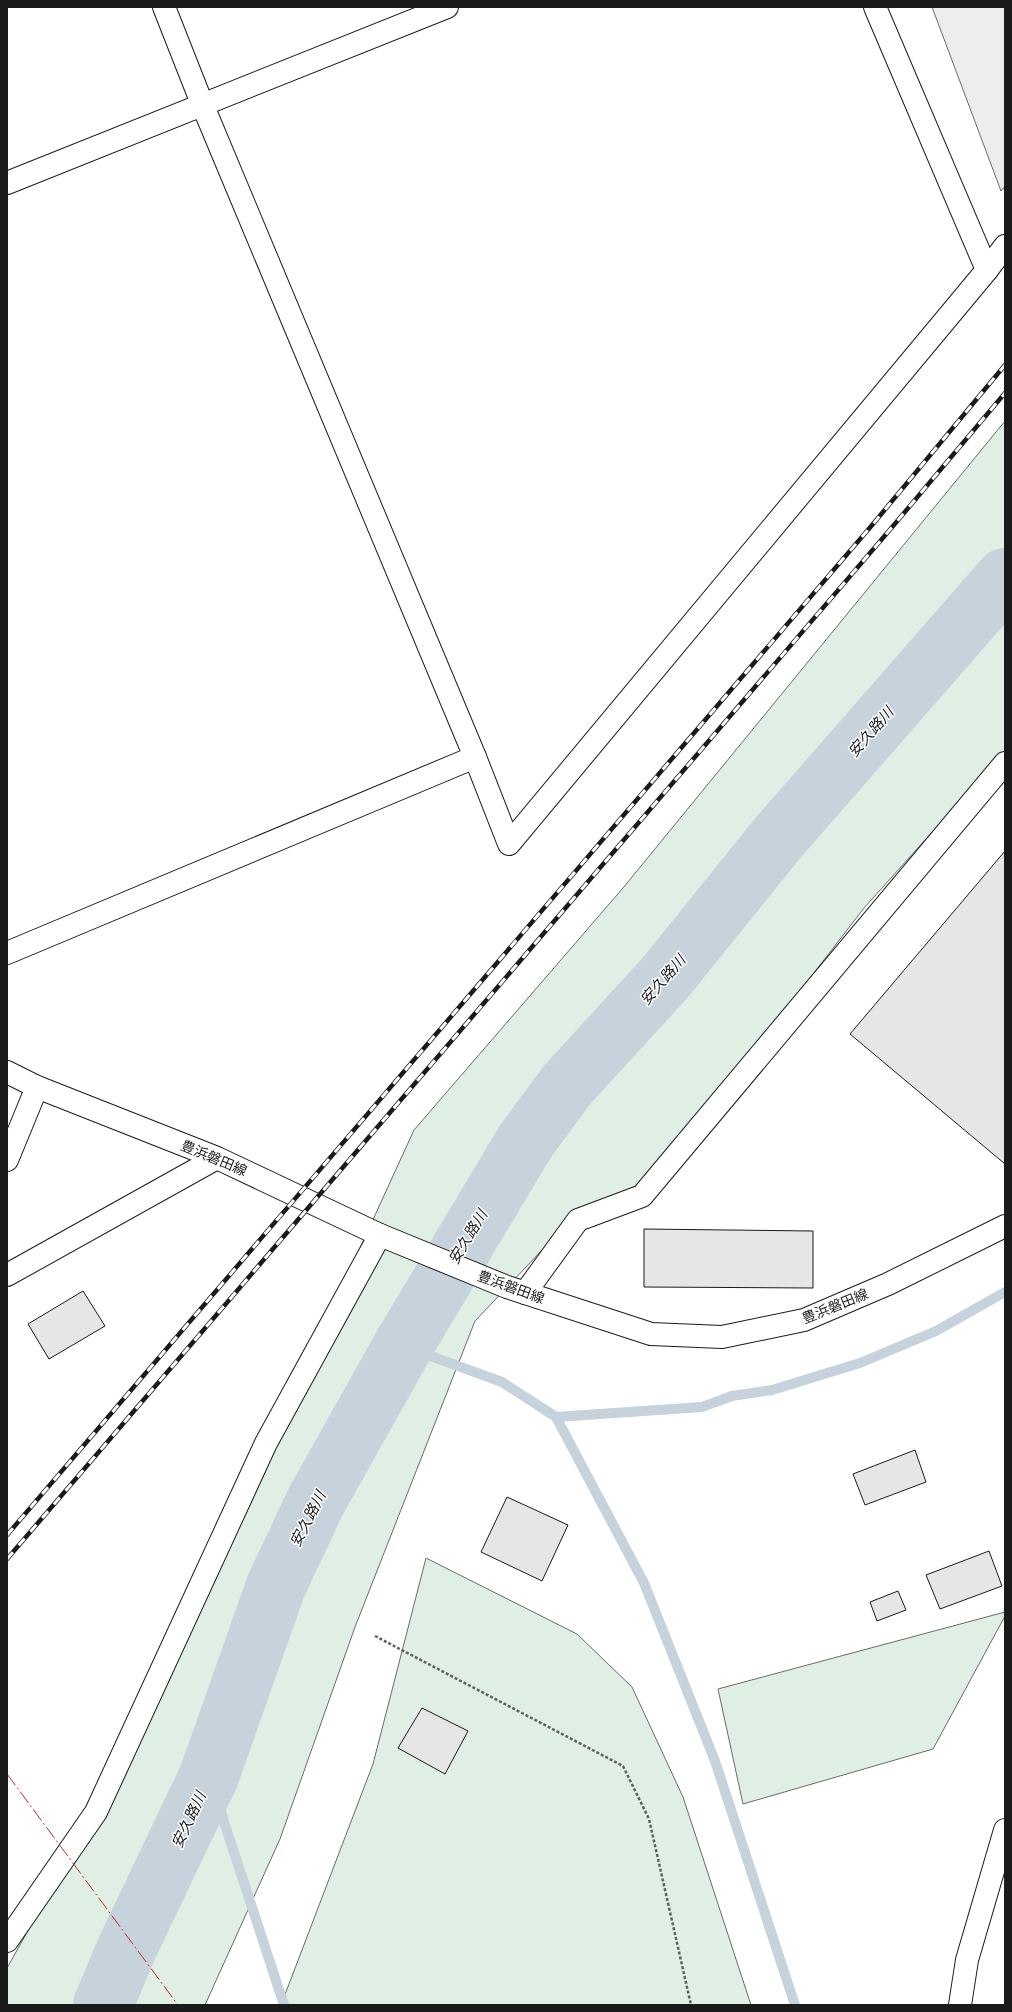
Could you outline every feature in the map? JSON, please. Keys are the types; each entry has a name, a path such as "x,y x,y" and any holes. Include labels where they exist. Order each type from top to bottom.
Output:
{"street":[{"path":"164,7 203,106 475,758 509,844 987,270 1005,246"},
{"path":"7,183 203,106 447,7"},
{"path":"875,7 987,270"},
{"path":"7,953 475,758"},
{"path":"516,1290 578,1220 642,1196 1005,763"},
{"name":"豊浜磐田線","path":"7,1072 37,1087 217,1158 380,1235 516,1290 651,1334 722,1337 804,1320 888,1284 1005,1226"},
{"path":"7,1160 37,1087"},
{"path":"7,1275 217,1158"},
{"path":"7,1940 96,1812 266,1443 380,1235"},
{"path":"960,2005 967,1960 1005,1830"}],"path":[{"path":"375,1636 623,1766 649,1819 691,2005"}],"green space":[{"path":"1005,421 1005,751 864,908 642,1196 577,1213 475,1321 355,1627 280,1839 205,2005 7,2005 7,1968 90,1820 295,1390 414,1130 623,888"},
{"path":"426,1558 577,1634 632,1687 683,1797 751,2005 281,2005 373,1764"},
{"path":"1005,1612 1005,1616 933,1749 743,1804 718,1689"}],"shaded area":[{"path":"932,7 1005,7 1005,186 1001,191"}],"building":[{"path":"1005,851 1005,1164 850,1034"},
{"path":"644,1229 813,1231 813,1288 644,1287"},
{"path":"83,1291 105,1326 49,1359 28,1324"},
{"path":"915,1450 926,1482 865,1505 853,1474"},
{"path":"507,1497 568,1525 542,1581 481,1552"},
{"path":"989,1551 1002,1586 940,1609 926,1575"},
{"path":"898,1591 906,1610 877,1621 870,1602"},
{"path":"422,1708 468,1731 445,1774 398,1748"}],"waterway":[{"name":"安久路川","path":"103,2005 127,1948 209,1776 276,1586 316,1501 403,1346 525,1142 567,1085 665,978 777,839 1005,578"},
{"path":"556,1417 702,1407 732,1396 772,1390 860,1363 936,1331 1005,1292"},
{"path":"403,1346 502,1382 556,1417 644,1583 715,1761 795,2005"},
{"path":"209,1776 284,2005"}],"railway":[{"path":"7,1535 873,524 1005,365"},
{"path":"7,1559 888,532 1005,393"}],"power":[{"path":"7,1774 178,2005"}]}
